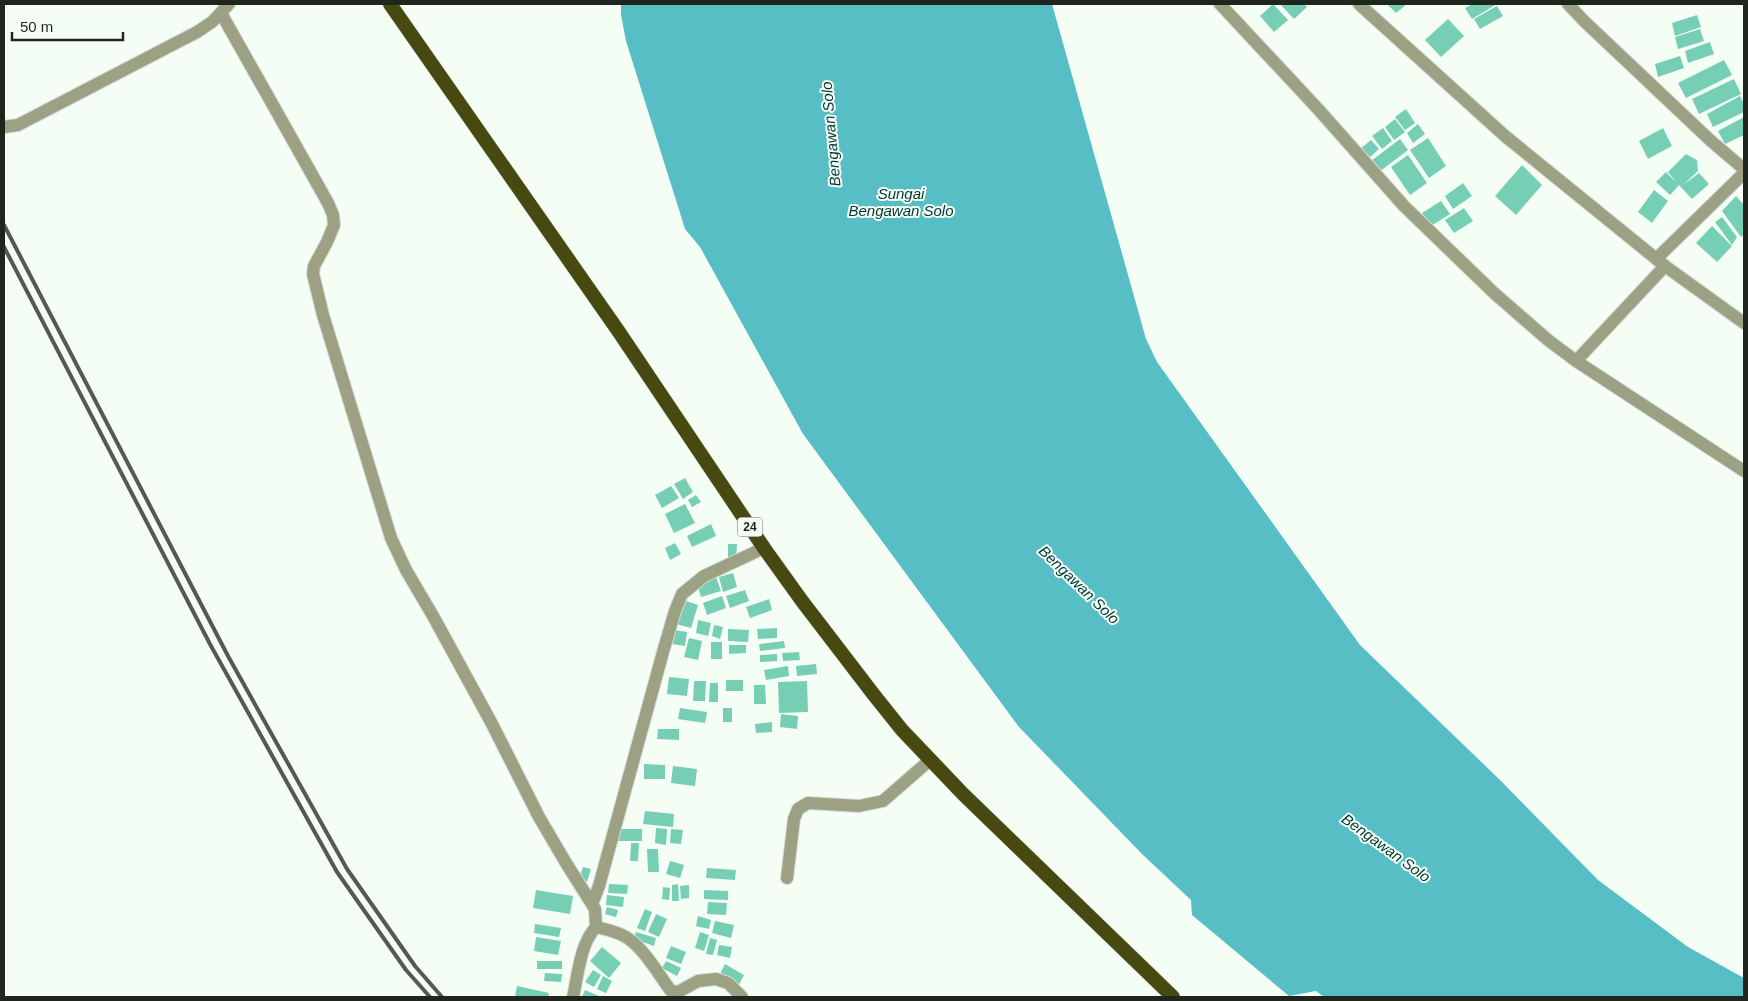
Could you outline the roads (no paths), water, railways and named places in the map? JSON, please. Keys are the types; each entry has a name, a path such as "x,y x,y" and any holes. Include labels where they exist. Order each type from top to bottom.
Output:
{"highway":[{"name":"24","path":"390,4 618,332 764,548 802,601 902,730 963,794 1173,997"}],"street":[{"path":"1220,4 1318,109 1404,206 1494,293 1548,340 1576,361 1744,471"},
{"path":"1359,4 1505,136 1661,262 1744,323"},
{"path":"1568,4 1704,134 1744,169"},
{"path":"4,127 18,124 197,32 212,22 227,6 333,215 334,225 314,266 313,274 326,325 391,538 406,570 491,722 539,817 596,913 596,927 590,934 584,949 573,997"},
{"path":"1576,361 1661,262 1744,173"},
{"path":"592,904 599,886 665,644 682,594 704,576 764,548"},
{"path":"787,878 794,819 798,809 808,803 859,806 883,801 930,760"},
{"path":"596,927 628,938 671,991 678,992 698,981 716,979 728,982 742,997"}],"water":[{"name":"Sungai Bengawan Solo","path":"621,4 1052,4 1146,339 1157,362 1360,645 1501,781 1598,880 1688,947 1744,978 1744,997 1324,997 1316,991 1289,996 1192,915 1191,900 1142,854 1019,727 803,434 700,247 685,229 626,41"}],"railway":[{"path":"4,225 228,656 347,869 415,966 442,997"},
{"path":"4,247 211,646 337,872 406,970 430,997"}],"water label":[{"name":"Bengawan Solo","path":"831,134"},
{"name":"Bengawan Solo","path":"1079,585"},
{"name":"Bengawan Solo","path":"1386,848"}]}
